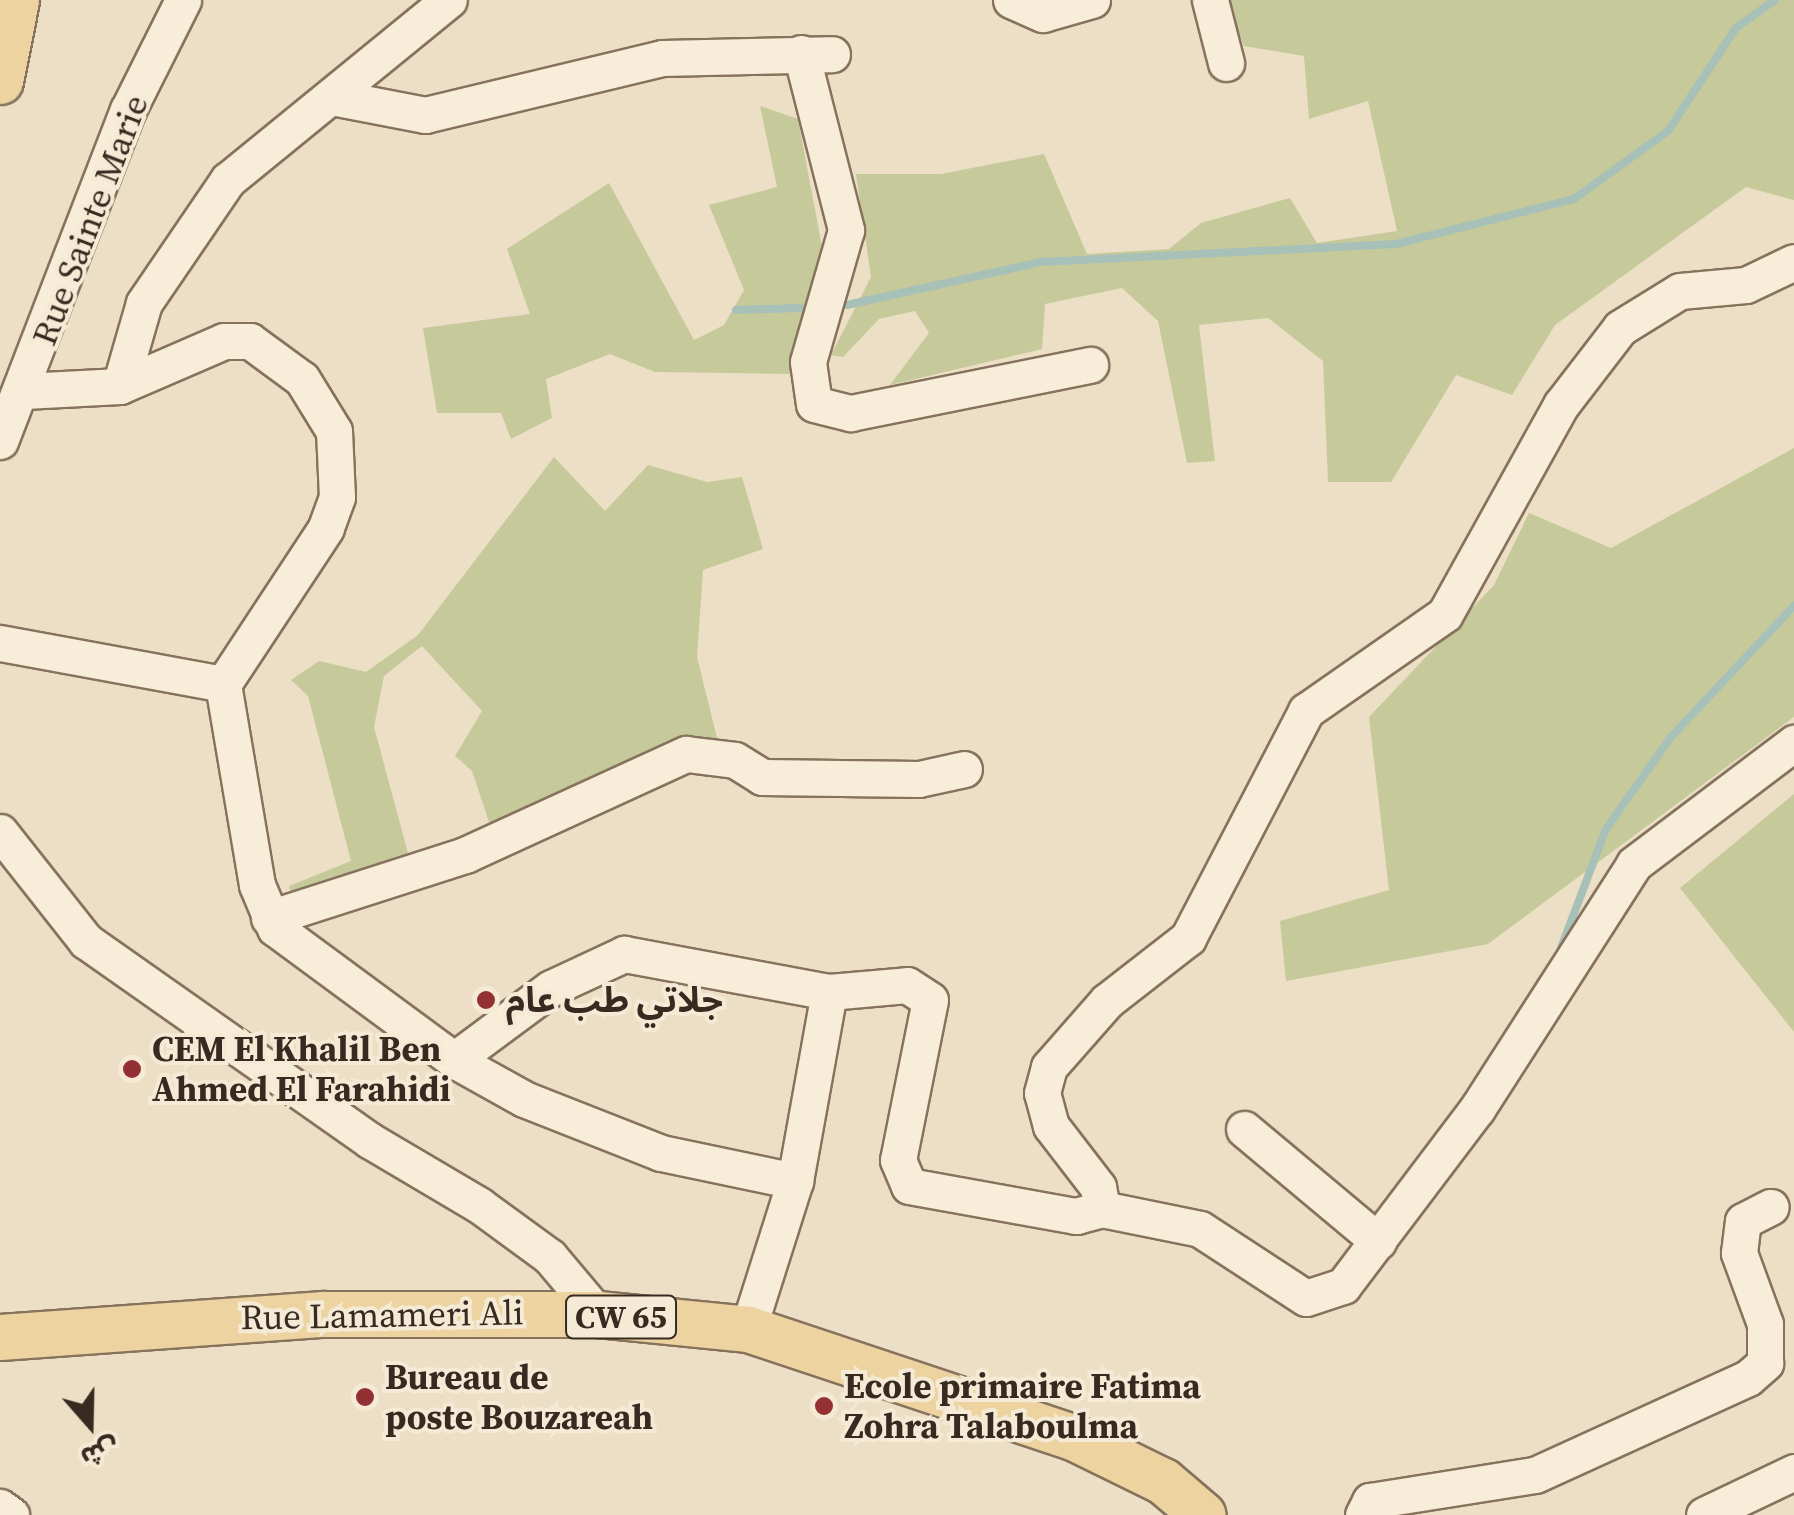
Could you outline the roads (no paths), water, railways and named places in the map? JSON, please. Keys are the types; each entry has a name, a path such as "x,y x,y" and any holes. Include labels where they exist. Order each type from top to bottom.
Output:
{"main road":[{"path":"0,81 16,0"},
{"name":"Rue Lamameri Ali","path":"0,1337 323,1314 598,1314 748,1329 1073,1438 1128,1461 1203,1515"}],"street":[{"name":"Rue Sainte Marie","path":"0,441 24,391 128,110 183,0"},
{"path":"120,386 144,302 184,232 228,180 336,98 448,0"},
{"path":"1011,0 1043,14 1092,0"},
{"path":"1210,0 1226,63"},
{"path":"336,98 425,115 662,58 816,54 846,230 808,362 814,404 851,413 1090,365"},
{"path":"1102,1209 1098,1187 1051,1126 1042,1093 1049,1067 1107,1001 1188,938 1306,711 1446,614 1561,405 1620,328 1680,291 1746,286 1794,262"},
{"path":"24,391 120,386 224,341 250,341 302,380 334,431 337,497 326,528 223,684 270,918 300,952 454,1060 608,1136 795,1181"},
{"path":"0,643 223,684"},
{"path":"454,1060 551,988 624,954 828,992 906,985 930,1000 898,1160 909,1186 1076,1216 1102,1209 1200,1229 1306,1298 1343,1286 1378,1241 1477,1109 1634,864 1794,743"},
{"path":"270,918 479,850 686,754 735,760 762,777 919,779 964,769"},
{"path":"0,832 86,942 479,1205 550,1258 598,1314"},
{"path":"748,1329 795,1181 828,992"},
{"path":"1244,1129 1378,1241"},
{"path":"1363,1515 1370,1502 1535,1475 1748,1378 1765,1363 1765,1324 1739,1253 1743,1222 1771,1207"},
{"path":"1704,1515 1794,1472"},
{"path":"0,1507 10,1515"}],"waterway":[{"path":"847,305 1041,262 1396,244 1574,199 1668,131 1736,28 1775,0"},
{"path":"736,310 800,308"},
{"path":"1561,948 1606,829 1671,737 1794,606"}],"place":[{"name":"جلاتي طب عام","path":"486,1000"},
{"name":"CEM El Khalil Ben Ahmed El Farahidi","path":"132,1069"},
{"name":"Bureau de poste Bouzareah","path":"365,1397"},
{"name":"Ecole primaire Fatima Zohra Talaboulma","path":"824,1406"}]}
